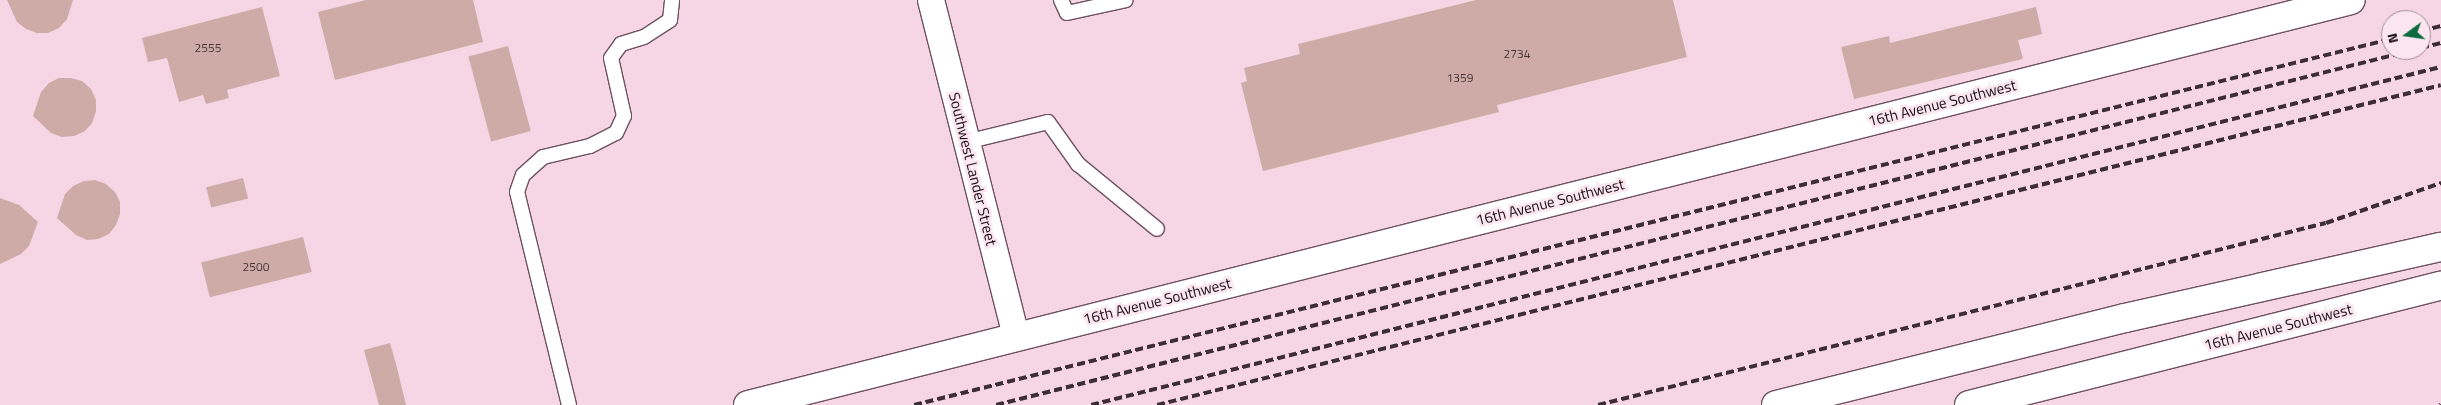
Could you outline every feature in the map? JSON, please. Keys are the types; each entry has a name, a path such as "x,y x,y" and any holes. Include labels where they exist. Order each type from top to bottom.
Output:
{"street":[{"name":"Southwest Lander Street","path":"931,0 1016,337"},
{"name":"16th Avenue Southwest","path":"748,405 2351,0"},
{"path":"1776,405 2125,318 2441,247"},
{"name":"16th Avenue Southwest","path":"1968,405 2441,286"}],"lane":[{"path":"569,405 517,192 523,175 543,157 590,146 616,133 624,116 611,58 622,44 644,36 670,20 672,0"},
{"path":"1061,0 1067,13 1126,0"},
{"path":"966,142 1048,122 1078,164 1157,229"}],"building":[{"path":"7,0 73,0 67,19 59,28 48,33 37,33 26,29 17,22"},
{"path":"366,0 473,0 483,42 335,80 318,12"},
{"path":"1476,0 1673,0 1687,57 1497,105 1499,112 1263,171 1241,83 1247,81 1244,68 1300,54 1298,44"},
{"path":"262,7 280,76 227,90 229,98 206,104 203,95 179,102 167,58 148,62 142,38"},
{"path":"2036,7 2042,34 2018,40 2023,59 1854,99 1841,47 1889,36 1890,43"},
{"path":"508,46 531,131 491,142 468,57"},
{"path":"59,78 71,78 82,81 91,89 96,100 96,111 92,123 85,131 74,136 62,137 51,133 33,116 41,92 49,83"},
{"path":"243,178 248,198 211,208 206,187"},
{"path":"95,180 106,184 115,192 120,202 120,214 116,225 109,234 98,239 87,240 76,235 57,218 65,194 73,186 84,181"},
{"path":"0,198 19,205 38,222 29,246 21,254 0,264"},
{"path":"303,237 312,272 210,297 201,262"},
{"path":"390,343 406,405 379,405 364,350"}],"railway":[{"path":"2431,28 2441,26"},
{"path":"914,405 2381,41"},
{"path":"2431,46 2441,43"},
{"path":"996,405 2381,58"},
{"path":"1091,405 2441,67"},
{"path":"1157,405 2441,85"},
{"path":"1598,405 2326,223 2441,183"}]}
